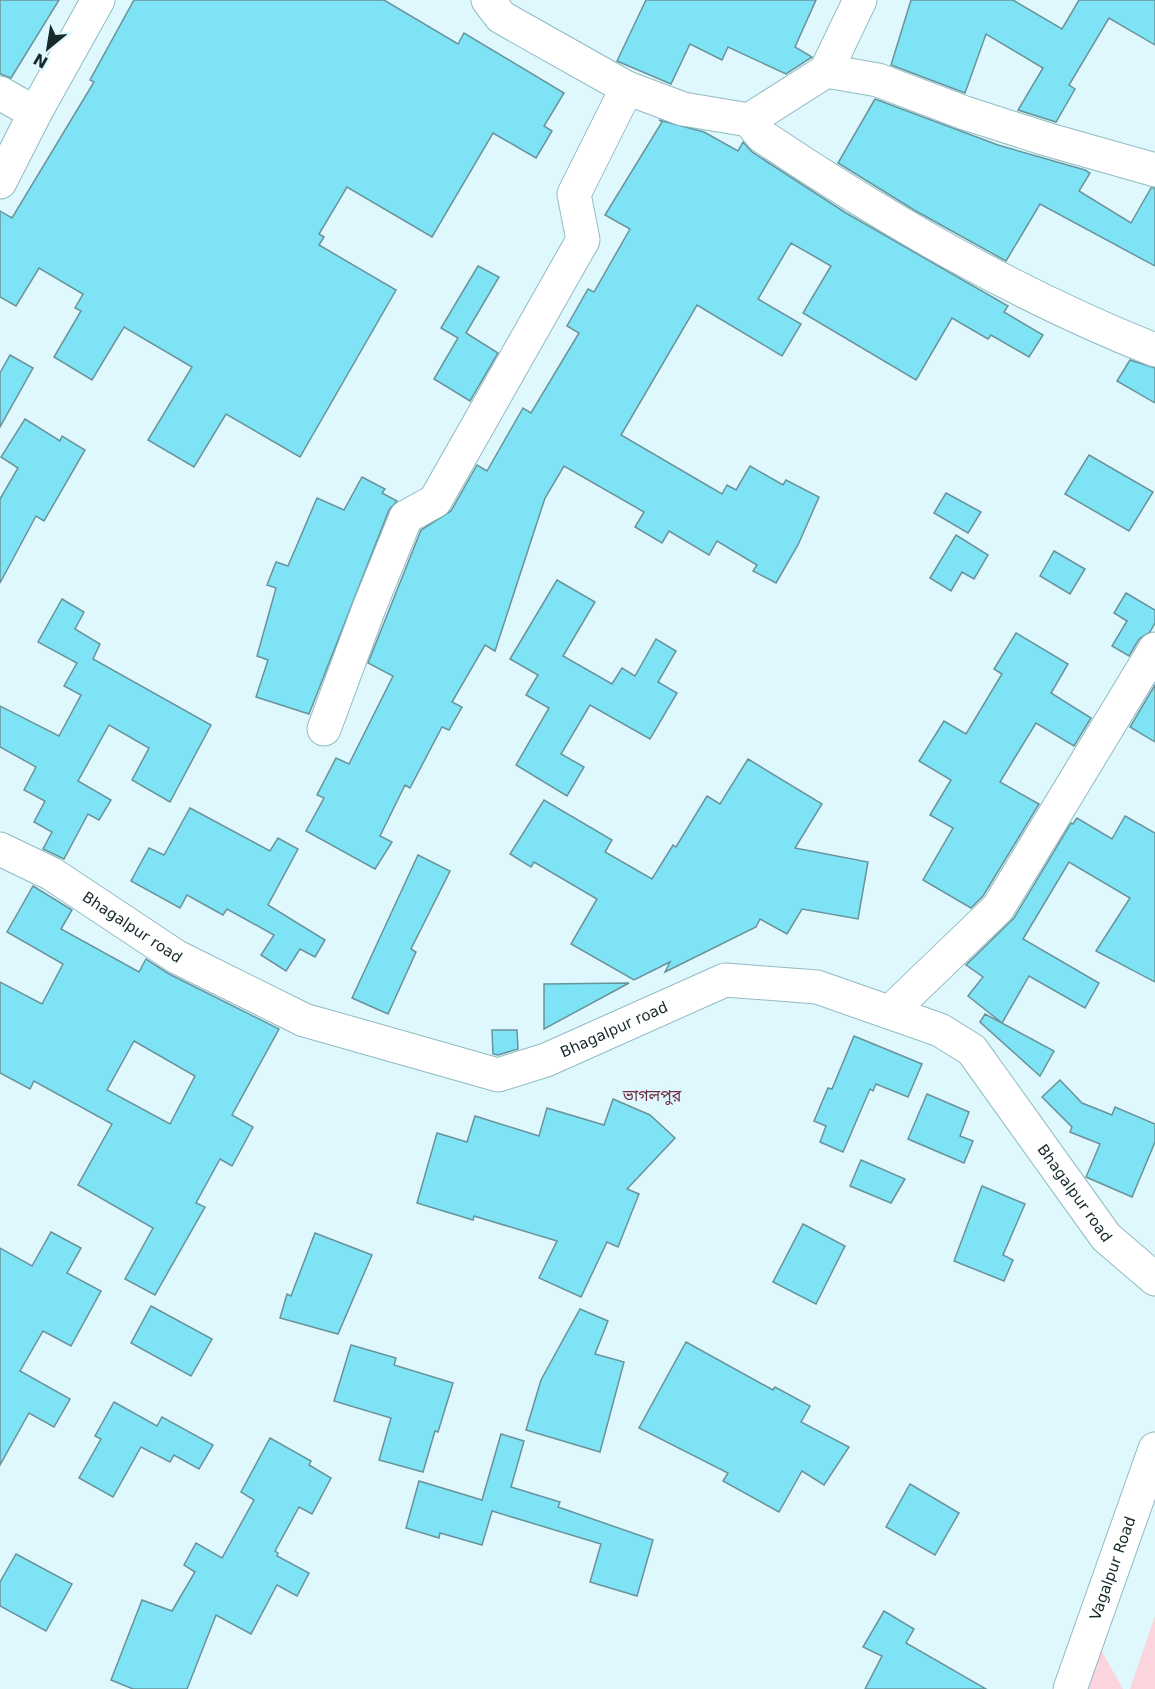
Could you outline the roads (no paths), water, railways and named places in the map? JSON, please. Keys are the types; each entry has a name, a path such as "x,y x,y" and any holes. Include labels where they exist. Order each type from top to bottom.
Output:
{"street":[{"path":"0,182 35,113 98,0"},
{"path":"488,0 501,16 627,88 683,109 748,120 762,136 898,223 1100,328 1155,350"},
{"path":"748,120 826,71 860,0"},
{"path":"826,71 878,80 965,113 1046,140 1155,170"},
{"path":"324,729 406,517 435,501 583,240 574,194 627,88"},
{"path":"0,93 35,113"},
{"path":"890,1012 998,908 1155,649"},
{"name":"Bhagalpur road","path":"0,849 52,874 177,957 304,1020 498,1075 546,1060 724,980 817,987 940,1030 972,1050 1106,1237 1155,1279"},
{"name":"Vagalpur Road","path":"1070,1689 1155,1449"}],"district":[{"name":"ভাগলপুর","path":"652,1095"}]}
